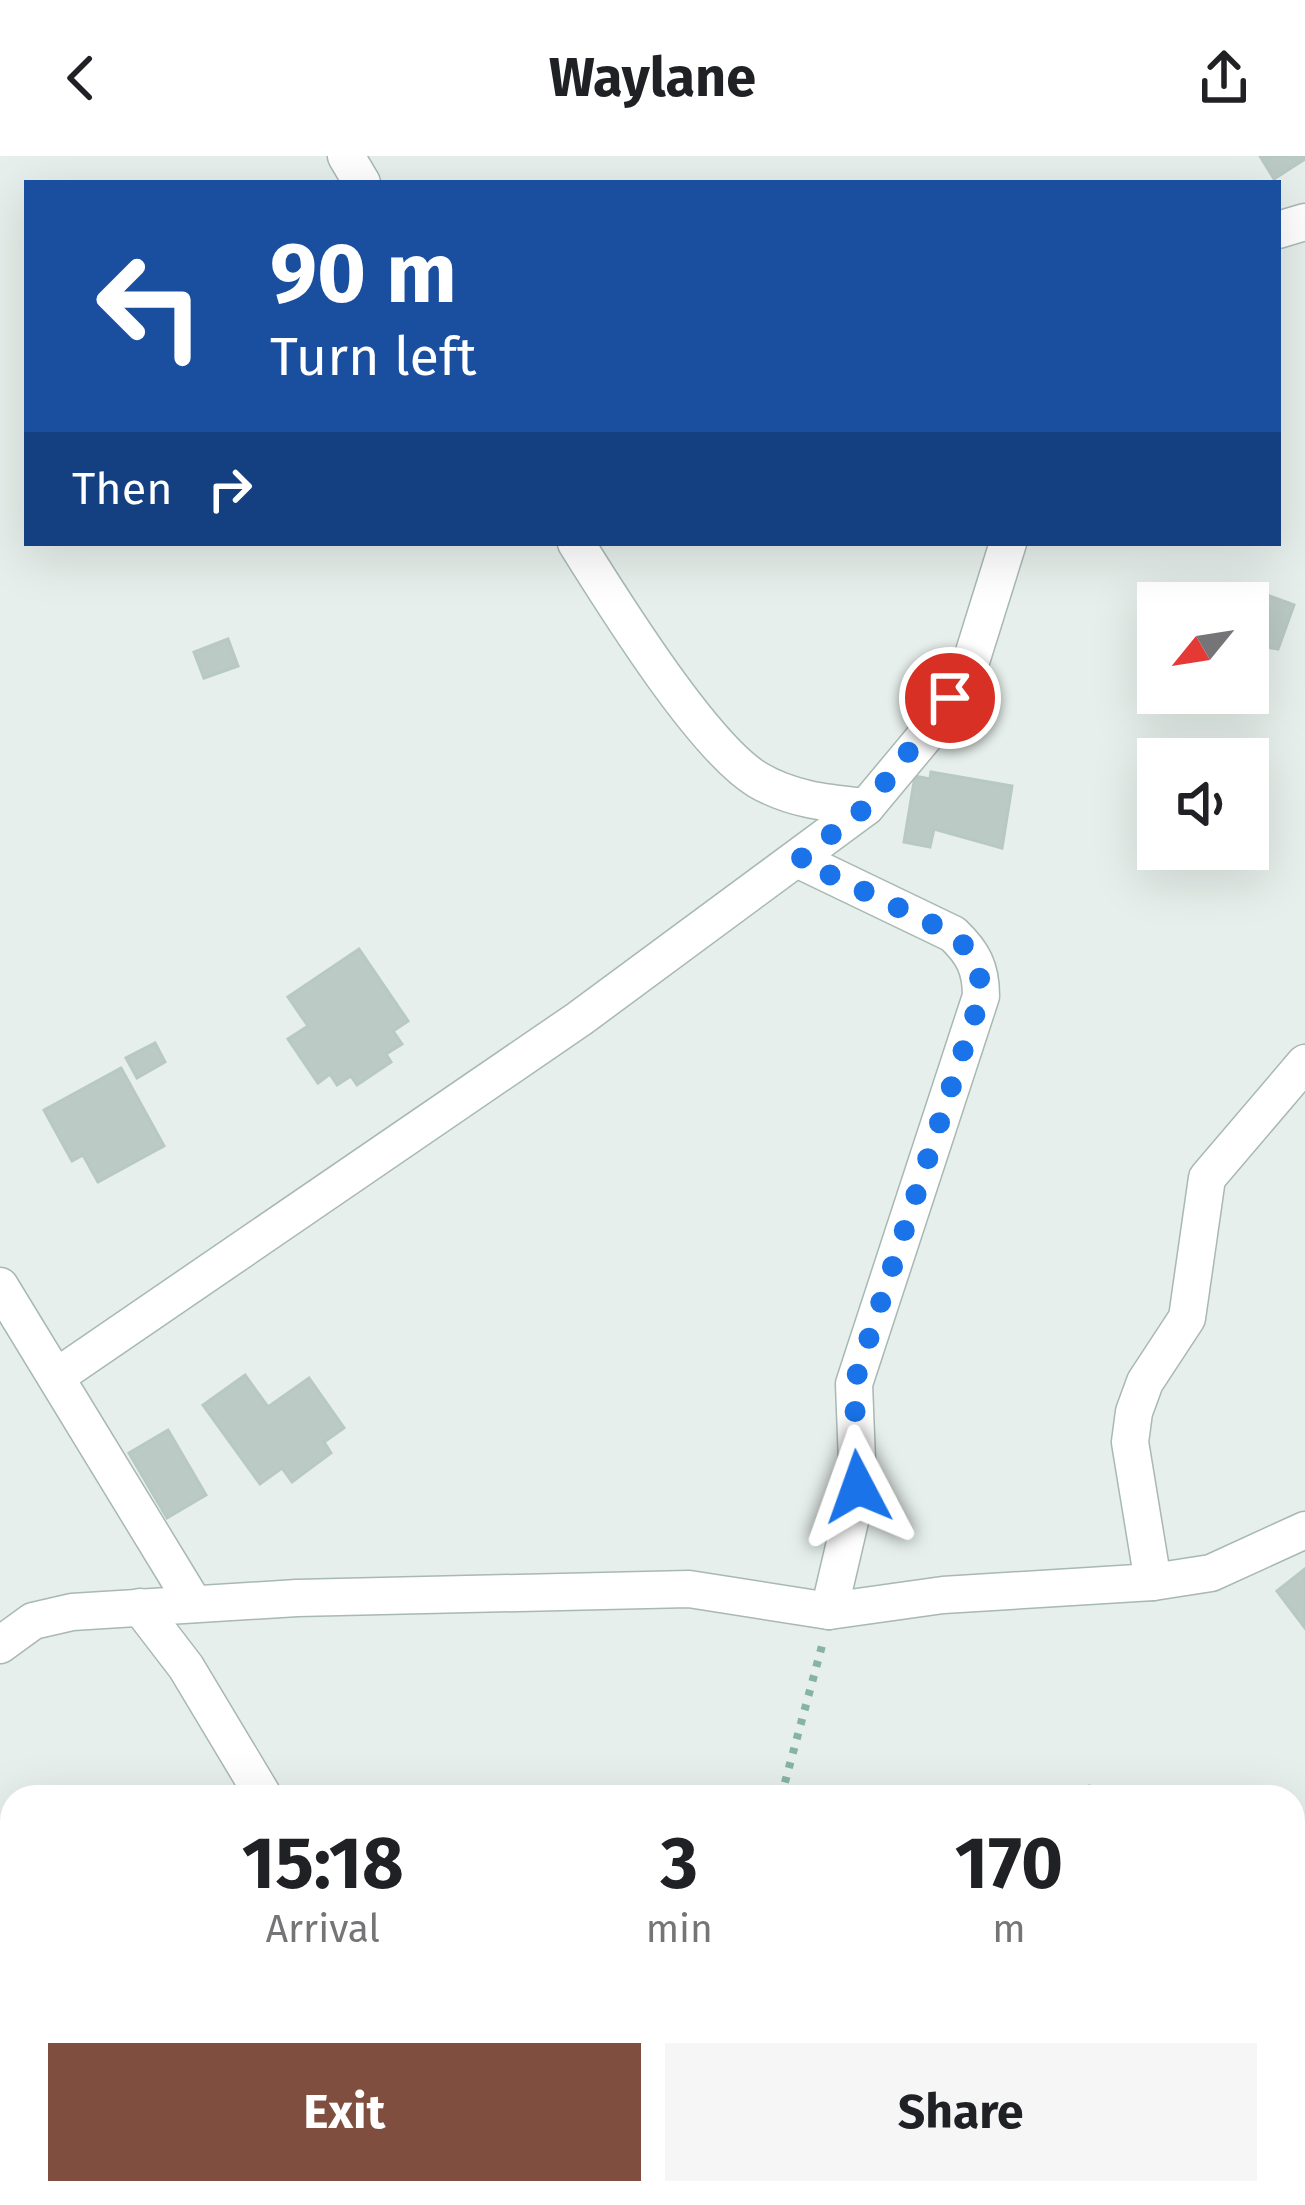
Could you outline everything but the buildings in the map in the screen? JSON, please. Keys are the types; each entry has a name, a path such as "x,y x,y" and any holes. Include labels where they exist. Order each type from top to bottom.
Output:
{"street":[{"path":"578,546 620,613 734,762 760,781 804,800 866,807"},
{"path":"56,1377 560,1032 866,807 931,729 969,668 1007,546"},
{"path":"799,860 953,934 971,950 981,975 981,996 854,1384 858,1487 829,1611"},
{"path":"1153,1582 1130,1442 1134,1412 1145,1382 1187,1318 1207,1178 1305,1063"},
{"path":"0,1286 194,1604"},
{"path":"0,1645 33,1621 194,1604 666,1589 829,1611 1037,1586 1153,1582 1210,1573 1305,1529"},
{"path":"140,1607 186,1667 257,1785"}],"path":[{"path":"784,1785 829,1611"}],"route":[{"path":"858,1487 854,1384 981,996 981,975 971,950 953,934 799,860 866,807 931,729 950,698"}]}
